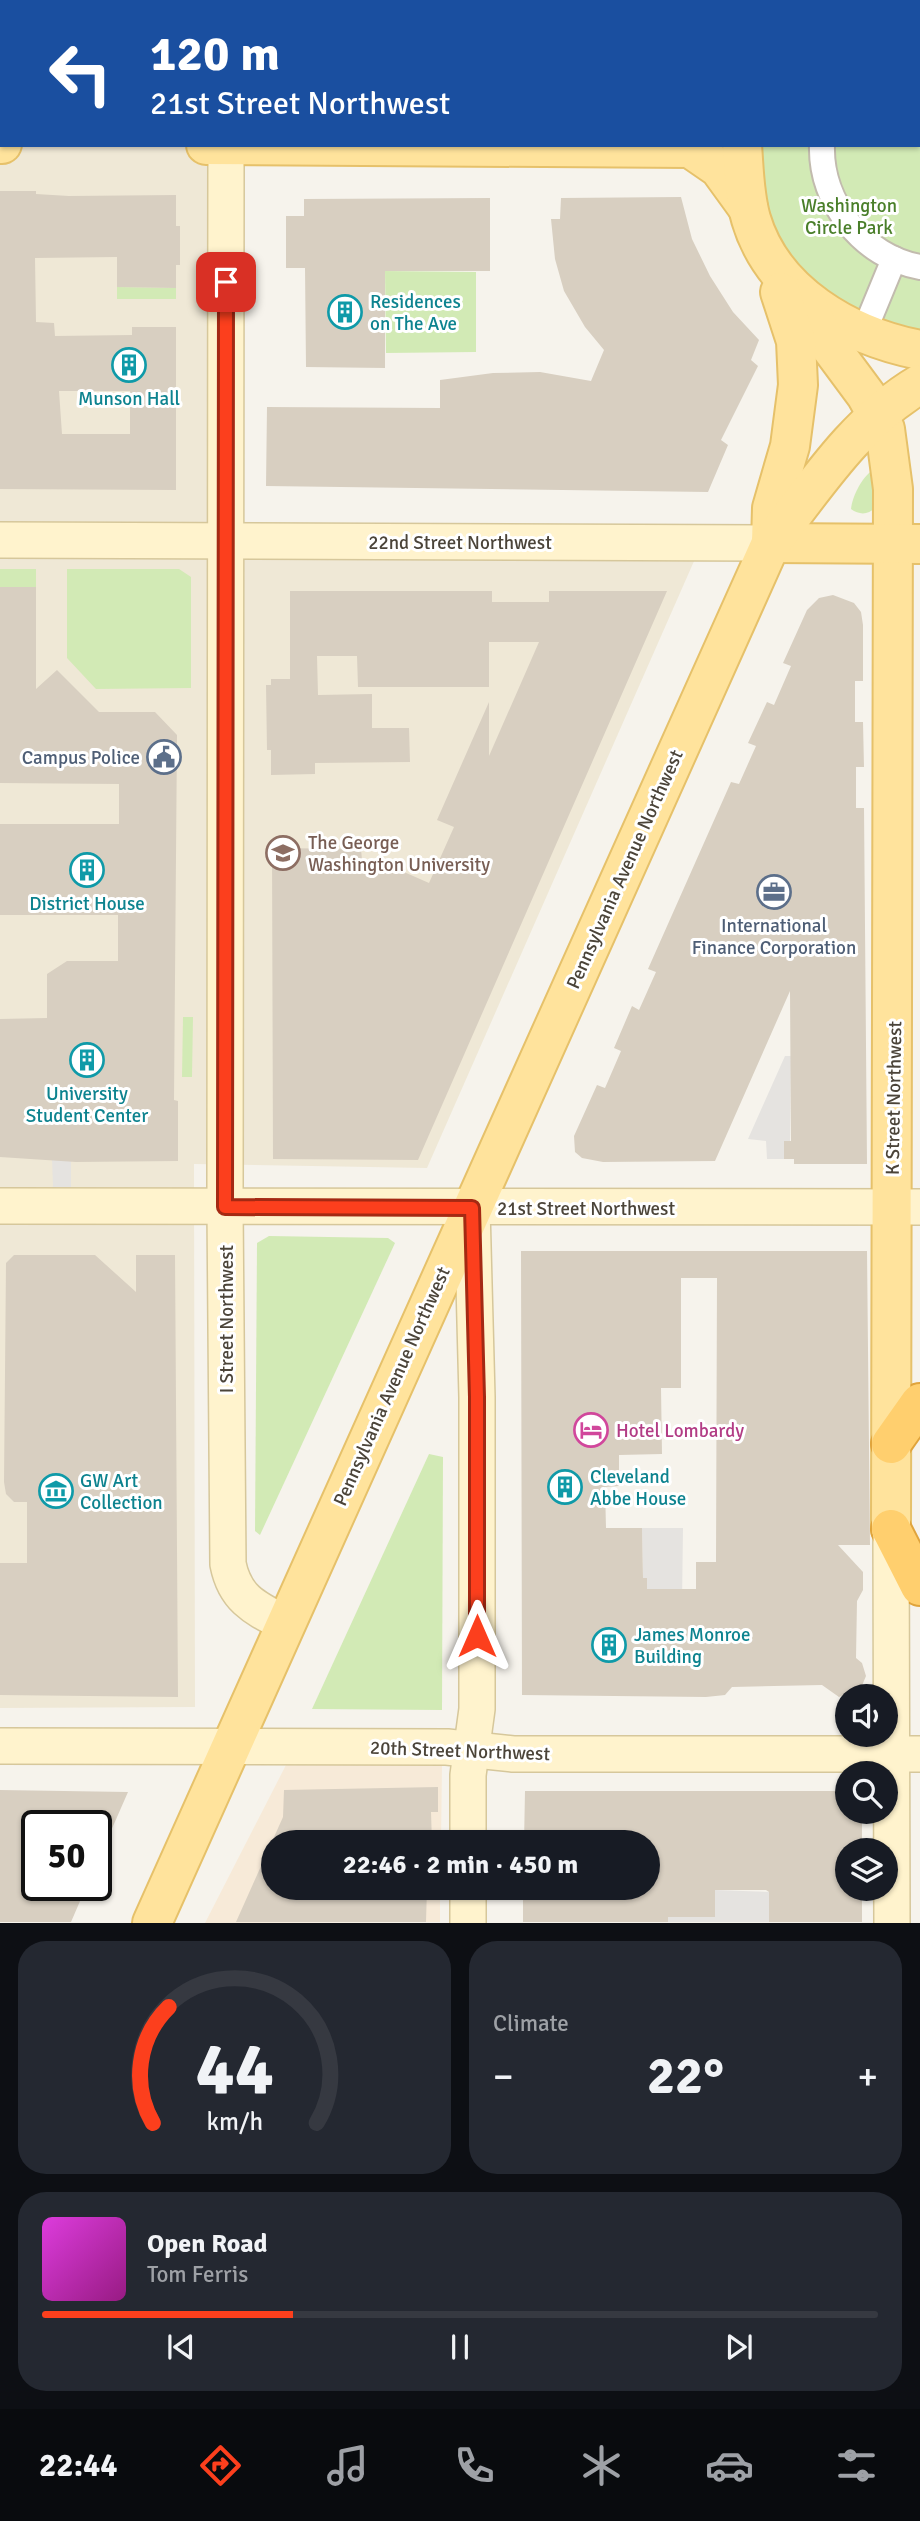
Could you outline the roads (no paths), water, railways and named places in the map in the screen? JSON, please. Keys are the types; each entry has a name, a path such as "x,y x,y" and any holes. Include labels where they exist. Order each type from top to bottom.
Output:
{"highway":[{"path":"891,1444 920,1403"},
{"path":"891,1529 920,1586"}],"main road":[{"path":"691,147 719,168 748,208"},
{"path":"742,147 748,208"},
{"name":"Pennsylvania Avenue Northwest","path":"748,208 773,267 796,341 798,386 793,435 772,508 771,543"},
{"path":"773,267 803,298 864,332 920,350"},
{"name":"K Street Northwest","path":"803,298 823,337 877,413 885,429 907,544 893,620 906,1207 891,1444 891,1529"},
{"name":"Pennsylvania Avenue Northwest","path":"152,1923 284,1623 771,543 877,413 920,384"},
{"name":"22nd Street Northwest","path":"771,543 907,544"},
{"path":"893,620 908,599 920,591"}],"street":[{"name":"I Street Northwest","path":"216,147 225,540 228,1564 241,1597 250,1606 284,1623"},
{"path":"822,147 825,174 842,214 870,245 894,259 920,267"},
{"path":"868,322 894,259"},
{"name":"22nd Street Northwest","path":"0,540 771,543"},
{"name":"21st Street Northwest","path":"0,1206 906,1207"},
{"path":"468,1830 468,1776 477,1709 477,1397 472,1208"},
{"name":"K Street Northwest","path":"891,1529 906,1754 892,1923"},
{"name":"20th Street Northwest","path":"0,1746 230,1746 472,1750 513,1754 906,1754"},
{"path":"468,1900 468,1923"}],"place":[{"name":"Residences on The Ave","path":"345,312"},
{"name":"Munson Hall","path":"129,365"},
{"name":"Campus Police","path":"164,757"},
{"name":"The George Washington University","path":"283,853"},
{"name":"District House","path":"87,870"},
{"name":"International Finance Corporation","path":"774,892"},
{"name":"University Student Center","path":"87,1060"},
{"name":"Hotel Lombardy","path":"591,1430"},
{"name":"Cleveland Abbe House","path":"565,1487"},
{"name":"GW Art Collection","path":"56,1491"},
{"name":"James Monroe Building","path":"609,1645"}],"park label":[{"name":"Washington Circle Park","path":"849,216"}]}
